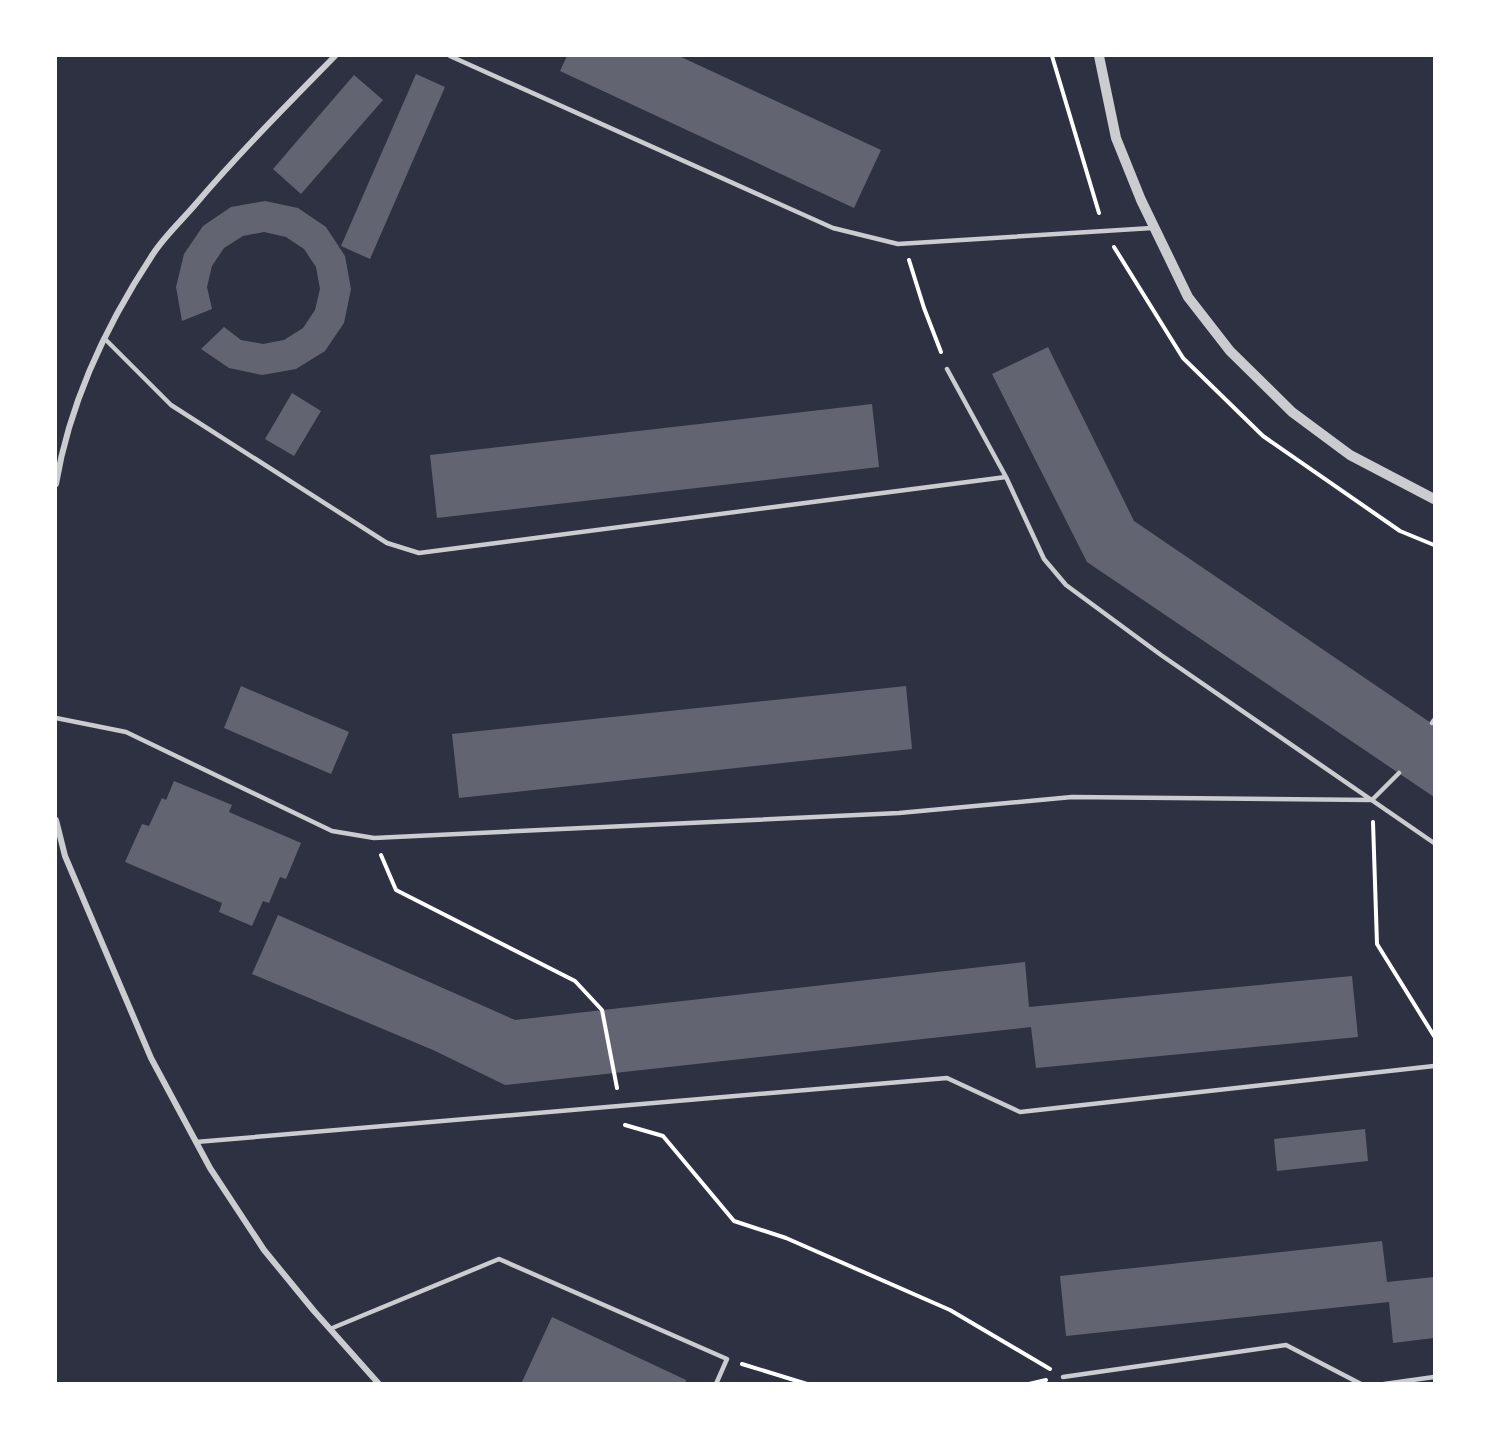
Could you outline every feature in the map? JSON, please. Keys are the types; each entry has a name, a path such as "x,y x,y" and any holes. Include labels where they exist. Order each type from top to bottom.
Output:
{"street":[{"path":"56,484 62,449 75,405 96,353 154,253 220,175 335,56"},
{"path":"1099,56 1116,138 1141,200 1188,297 1230,351 1292,412 1350,455 1434,499"},
{"path":"56,820 65,856 142,1038 210,1168 264,1250 379,1383"}],"lane":[{"path":"450,56 833,228 898,244 1155,228"},
{"path":"104,338 171,405 387,543 419,553 1006,477"},
{"path":"947,369 1006,477 1044,559 1066,585 1161,655 1434,843"},
{"path":"56,718 126,732 332,831 374,838 899,813 1072,797 1372,800 1399,773"},
{"path":"196,1142 947,1078 1020,1112 1434,1066"},
{"path":"330,1329 499,1259 727,1359 716,1383"},
{"path":"1063,1377 1286,1345 1361,1383"},
{"path":"1384,1383 1434,1377"}],"path":[{"path":"906,250 944,361"},
{"path":"1372,800 1377,944 1434,1036"},
{"path":"374,838 396,890 575,981 602,1010 624,1125 663,1136 734,1221 786,1238 950,1310 1063,1377"},
{"path":"727,1359 807,1383"}],"building":[{"path":"567,56 679,56 881,150 854,208 560,71"},
{"path":"416,74 445,87 370,259 341,246"},
{"path":"354,75 383,100 301,194 273,169"},
{"path":"265,201 298,208 326,227 345,256 351,289 344,323 325,351 296,369 262,375 229,368 201,349 224,327 241,340 263,344 284,340 303,328 315,310 320,289 316,267 304,249 286,237 264,232 243,236 224,248 212,266 207,287 212,309 182,321 176,287 184,254 203,226 231,207"},
{"path":"1048,347 1134,521 1434,725 1434,797 1087,562 992,374"},
{"path":"292,393 321,411 294,456 265,439"},
{"path":"872,404 879,467 437,518 430,455"},
{"path":"241,686 349,732 331,774 224,728"},
{"path":"906,686 912,749 459,798 452,734"},
{"path":"174,781 232,805 229,812 301,843 286,879 280,877 269,903 263,901 252,926 219,912 222,903 125,862 142,824 149,826 162,798 166,800"},
{"path":"278,915 515,1020 1025,962 1029,1007 1352,976 1358,1037 1036,1068 1031,1027 505,1085 433,1050 252,974"},
{"path":"1365,1129 1368,1161 1277,1171 1274,1139"},
{"path":"1382,1241 1387,1282 1434,1277 1434,1338 1393,1343 1389,1302 1066,1336 1060,1276"},
{"path":"552,1317 686,1380 685,1384 521,1384"}]}
